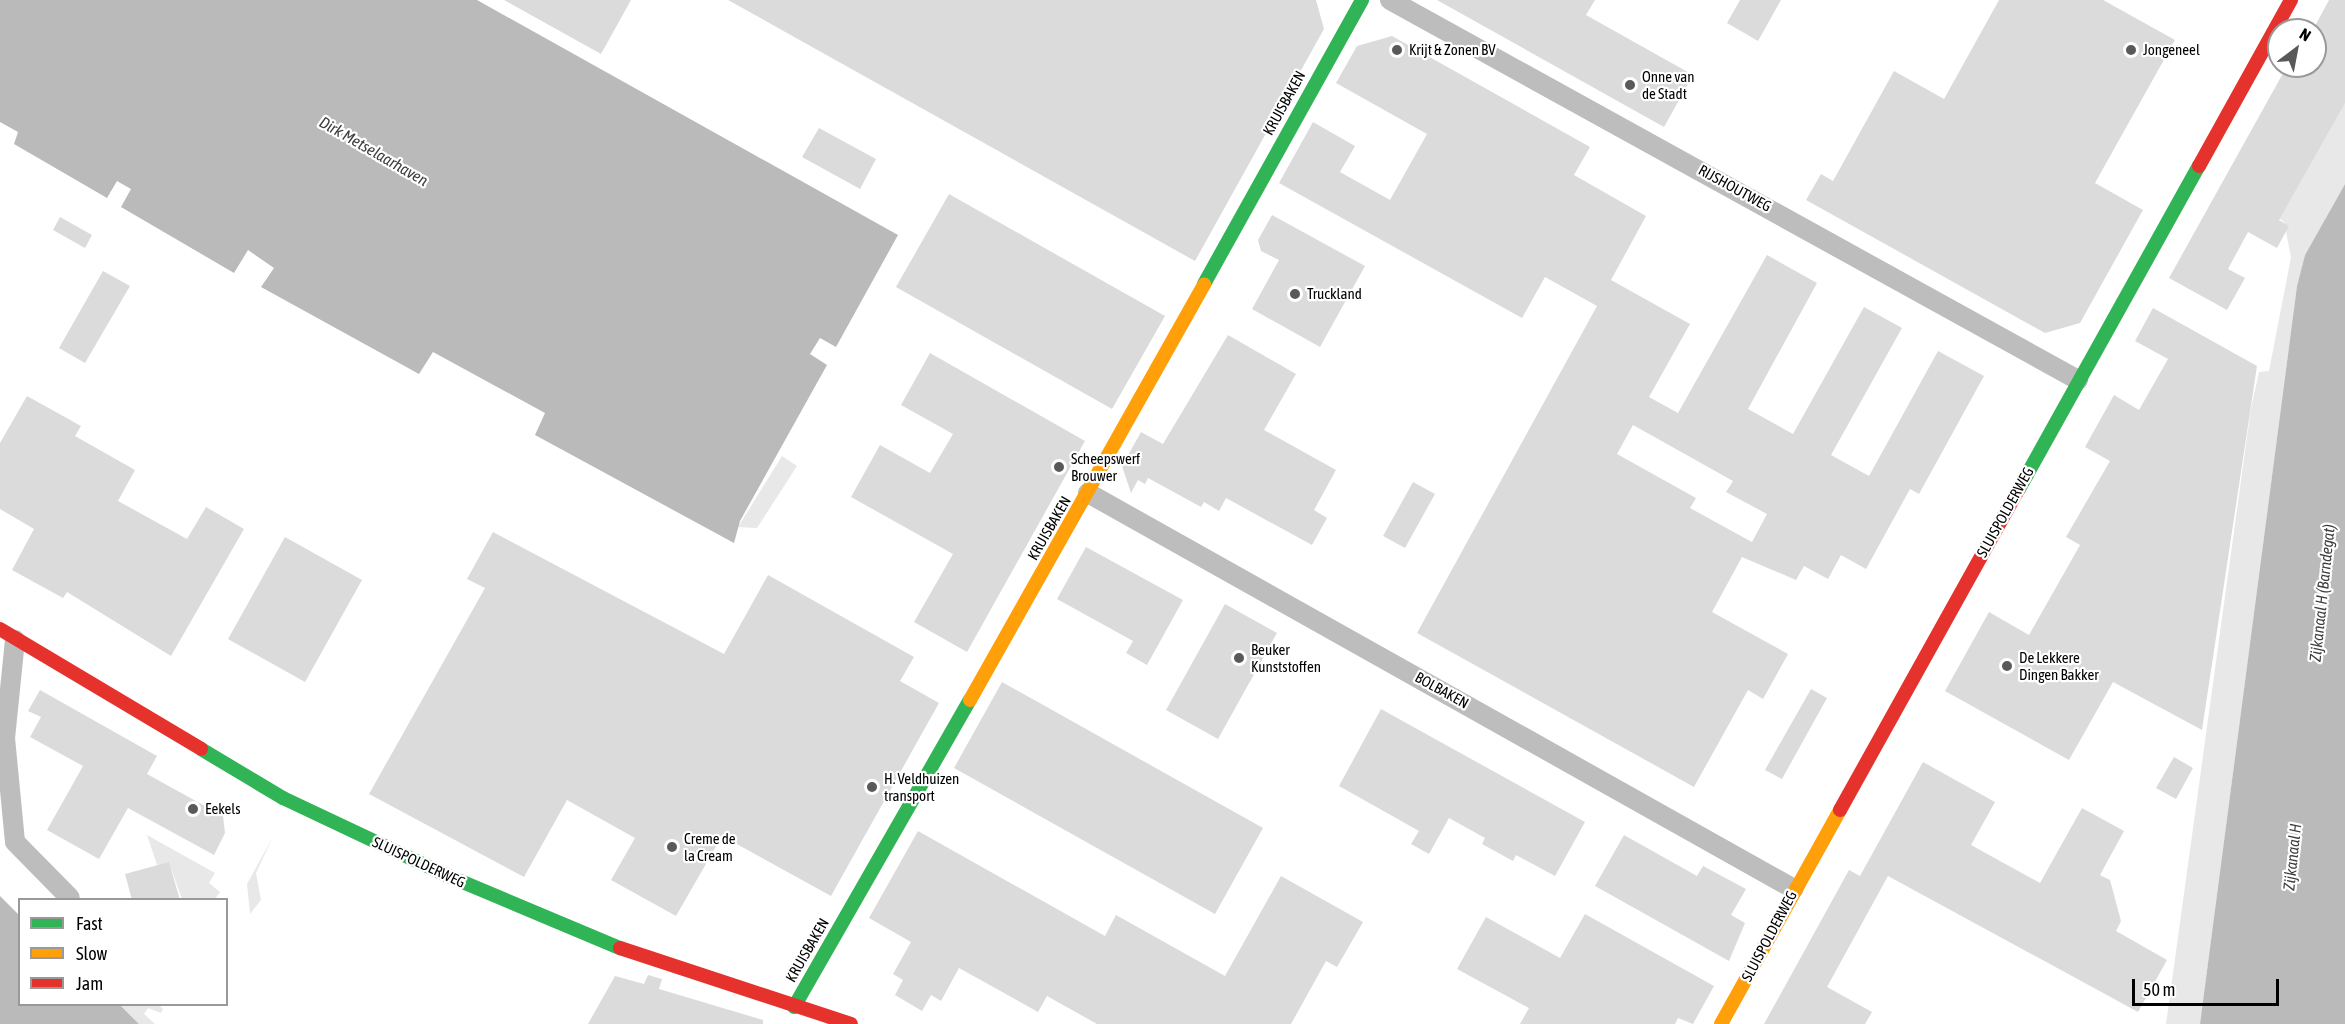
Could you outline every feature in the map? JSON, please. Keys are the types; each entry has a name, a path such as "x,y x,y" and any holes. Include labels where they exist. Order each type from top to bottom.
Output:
{"street":[{"name":"KRUISBAKEN","path":"794,1007 1088,493 1362,0"},
{"name":"RIJSHOUTWEG","path":"1390,0 2078,380"},
{"name":"SLUISPOLDERWEG","path":"1721,1024 1794,889 2291,0"},
{"name":"BOLBAKEN","path":"1088,493 1794,889"},
{"name":"SLUISPOLDERWEG","path":"70,898 15,842 5,738 7,635 252,780 340,825 611,945 851,1024"}],"shaded area":[{"path":"2345,98 2345,184 2305,255 2297,286 2200,1024 2166,1024 2251,408 2259,372 2269,371 2291,257 2284,222 2276,216"},
{"path":"782,456 797,466 757,528 738,527"},
{"path":"147,835 215,873 209,883 220,892 216,898 182,898 169,863 157,865"},
{"path":"273,837 256,873 261,900 250,914 247,884"},
{"path":"121,1006 160,1006 163,1009 161,1013 148,1008 144,1014 155,1024 139,1024"}],"water":[{"name":"Dirk Metselaarhaven","path":"0,0 477,0 898,235 836,347 820,338 810,354 827,365 740,521 734,543 535,435 545,413 433,352 419,374 261,287 274,268 248,250 234,273 121,207 131,189 117,181 107,198 14,144 18,132 0,122"},
{"path":"2345,184 2345,1024 2200,1024 2297,286 2305,255"},
{"path":"0,896 18,914 18,1006 121,1006 139,1024 0,1024"}],"building":[{"path":"504,0 631,0 601,54"},
{"path":"728,0 1316,0 1324,29 1195,261"},
{"path":"1437,0 1595,0 1586,15 1693,75 1664,127"},
{"path":"1740,0 1781,0 1758,41 1727,23"},
{"path":"1999,0 2103,0 2175,40 2095,183 2143,210 2080,323 2045,333 1806,200 1821,174 1833,181 1894,71 1944,99"},
{"path":"2329,0 2345,0 2345,103 2279,220 2289,226 2277,248 2248,232 2228,269 2245,278 2227,310 2169,278 2280,78 2327,78 2327,18 2319,18"},
{"path":"1392,36 1590,147 1574,175 1646,216 1611,280 1690,324 1649,397 1678,413 1767,255 1817,283 1748,409 1793,434 1864,307 1902,328 1831,455 1869,476 1938,351 1984,376 1919,494 1910,489 1866,569 1841,555 1828,579 1804,566 1796,580 1742,557 1712,612 1788,654 1763,699 1748,690 1694,787 1417,633 1597,306 1545,277 1522,318 1279,183 1313,122 1355,146 1340,172 1390,200 1427,134 1336,83 1357,46","holes":["1633,425 1733,481 1726,492 1767,514 1752,542 1690,508 1696,498 1617,454"]},
{"path":"819,128 876,159 860,189 802,157"},
{"path":"949,194 1165,316 1112,409 896,287"},
{"path":"1272,215 1365,266 1320,347 1252,309 1279,260 1261,251 1258,240"},
{"path":"60,217 92,235 85,248 53,230"},
{"path":"103,271 130,286 85,363 59,348"},
{"path":"2153,308 2257,366 2202,730 2113,682 2069,760 1945,691 1989,612 2029,635 2080,545 2066,537 2110,461 2085,447 2114,395 2139,410 2168,359 2135,341"},
{"path":"1228,335 1296,374 1264,430 1336,470 1314,510 1327,518 1312,545 1226,498 1219,511 1204,502 1201,507 1148,478 1145,484 1138,480 1131,493 1122,466 1141,432 1163,444"},
{"path":"930,353 1085,441 967,652 914,622 953,554 851,497 880,445 930,473 953,434 901,405"},
{"path":"27,396 81,426 75,436 135,470 118,501 187,539 206,507 244,529 171,656 67,592 63,598 12,570 34,529 0,509 0,443"},
{"path":"1413,482 1435,494 1405,548 1383,536"},
{"path":"493,532 724,654 768,575 914,657 900,681 939,703 831,896 722,836 676,916 611,880 635,838 567,800 524,877 369,794 485,588 467,579"},
{"path":"285,537 362,580 305,682 228,639"},
{"path":"1086,547 1183,600 1147,665 1126,653 1133,641 1057,599"},
{"path":"1225,604 1277,633 1218,739 1166,710"},
{"path":"1002,682 1263,828 1215,914 954,768"},
{"path":"1811,689 1827,698 1782,779 1765,770"},
{"path":"40,690 157,756 147,774 223,816 225,833 214,855 128,808 99,859 47,830 83,766 30,737 41,717 28,711"},
{"path":"1381,709 1585,822 1555,876 1516,855 1513,861 1482,844 1485,838 1449,818 1429,854 1411,844 1419,831 1339,786"},
{"path":"2174,757 2193,768 2176,799 2156,788"},
{"path":"1923,762 1995,802 1971,845 2040,883 2082,808 2124,831 2100,875 2110,880 2121,921 2116,931 2167,960 2138,1012 1888,876 1827,987 1872,1012 1865,1024 1764,1024 1849,870 1860,876"},
{"path":"918,831 1105,936 1116,915 1225,976 1281,876 1363,922 1337,967 1326,961 1291,1024 1097,1024 1047,996 1038,1012 959,968 941,1001 931,995 922,1011 895,995 903,980 893,974 911,942 869,918"},
{"path":"1624,835 1697,876 1703,866 1746,889 1731,915 1745,923 1729,961 1595,886"},
{"path":"169,862 179,898 131,898 125,874"},
{"path":"1585,914 1714,986 1693,1024 1678,1018 1675,1024 1520,1024 1529,1008 1457,969 1486,917 1560,958"},
{"path":"648,975 662,979 659,989 763,1020 763,1024 588,1024 615,976 644,984"}],"traffic: fast":[{"path":"1204,284 1362,0"},
{"path":"2019,489 2199,166"},
{"path":"794,1007 970,700"},
{"path":"201,749 283,798 446,875 620,948"}],"traffic: slow":[{"path":"970,700 1204,284"},
{"path":"1721,1024 1840,810"}],"traffic: jam":[{"path":"2199,166 2291,0"},
{"path":"1840,810 2019,489"},
{"path":"0,629 201,749"},
{"path":"620,948 851,1024"}],"place":[{"name":"Krijt & Zonen BV","path":"1397,50"},
{"name":"Jongeneel","path":"2131,50"},
{"name":"Onne van de Stadt","path":"1630,85"},
{"name":"Truckland","path":"1295,294"},
{"name":"Scheepswerf Brouwer","path":"1059,467"},
{"name":"Beuker Kunststoffen","path":"1239,658"},
{"name":"De Lekkere Dingen Bakker","path":"2007,666"},
{"name":"H. Veldhuizen transport","path":"872,787"},
{"name":"Eekels","path":"193,809"},
{"name":"Creme de la Cream","path":"672,847"}],"water label":[{"name":"Zijkanaal H (Barndegat)","path":"2322,593"},
{"name":"Zijkanaal H","path":"2292,857"}]}
